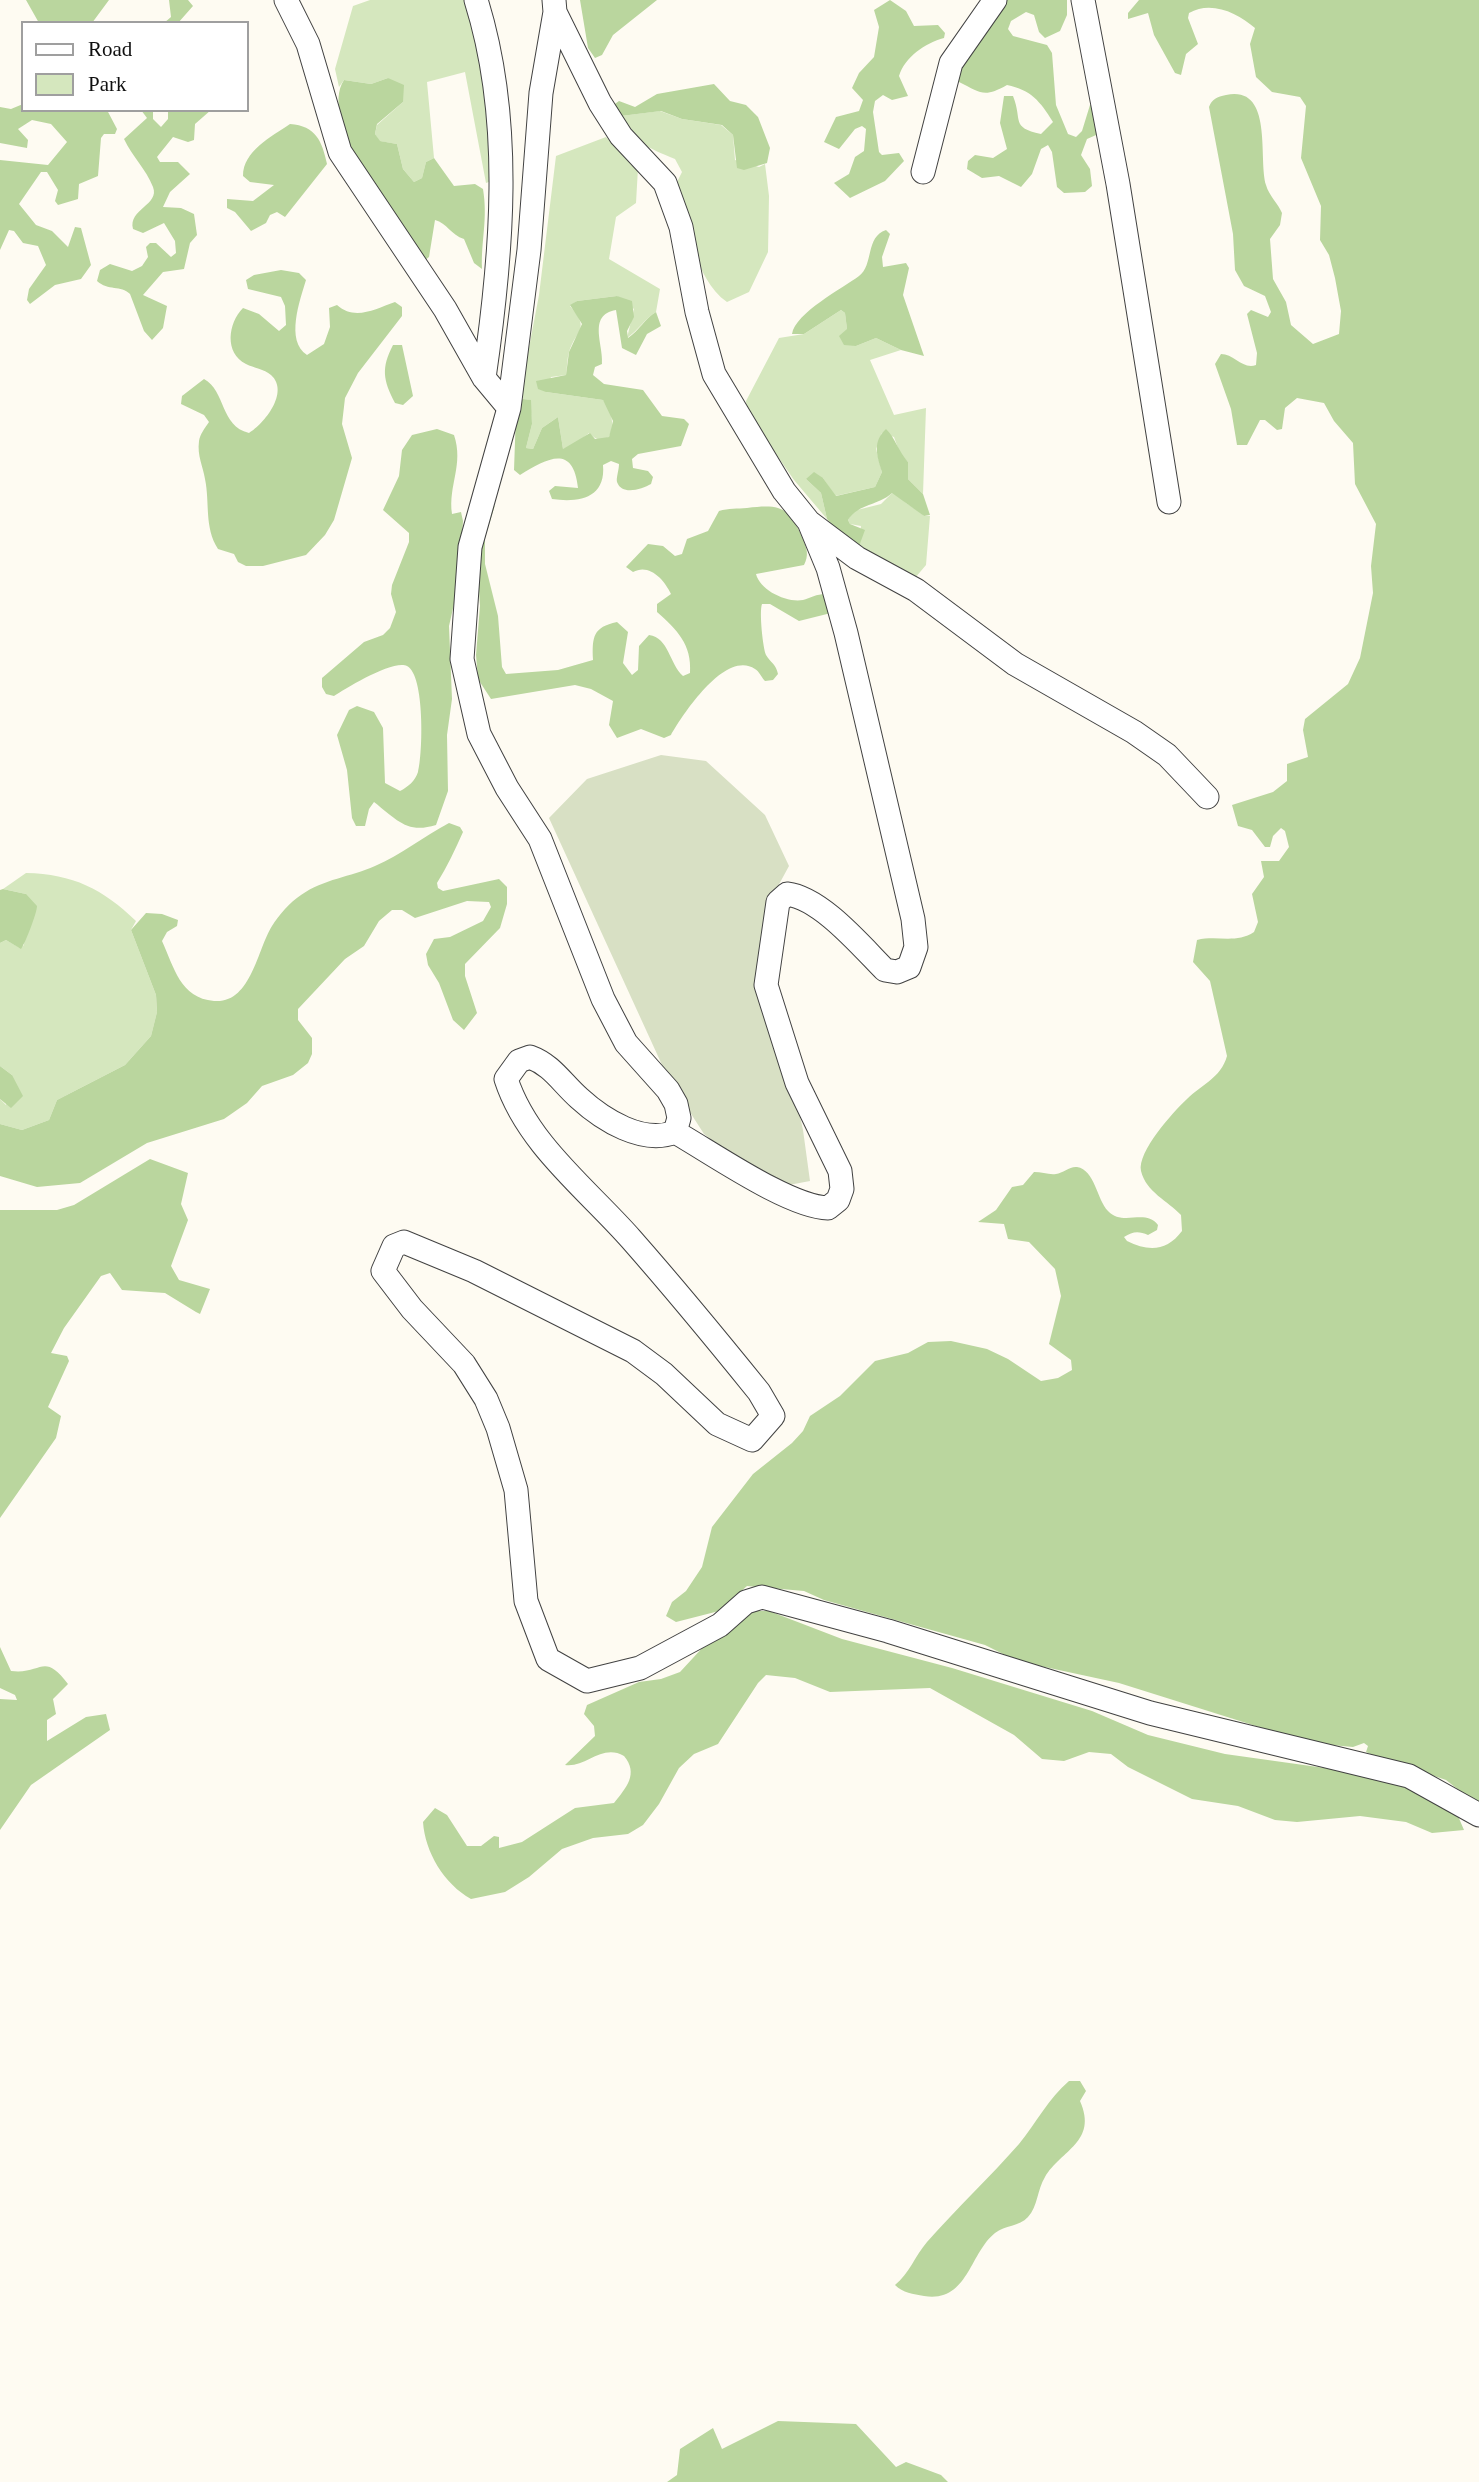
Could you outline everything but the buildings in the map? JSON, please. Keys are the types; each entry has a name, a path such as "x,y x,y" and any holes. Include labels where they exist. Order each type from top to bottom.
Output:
{"street":[{"path":"286,0 309,44 340,152 445,309 484,378 509,408"},
{"path":"476,0 488,36 503,186 494,311 484,378"},
{"path":"923,172 951,63 995,0"},
{"path":"1083,0 1118,184 1169,502"},
{"path":"555,6 541,93 529,250 509,408 470,547 461,659 479,734 507,788 540,839 603,999 626,1043 668,1090 676,1104 679,1118 675,1132"},
{"path":"555,6 600,103 621,136 665,183 681,227 713,374 784,491 809,522 857,558 916,590 1015,664 1134,732 1167,755 1207,797"},
{"path":"809,522 828,568 846,633 913,919 916,947 909,967 897,972 886,970 802,895 787,894 778,902 766,985 797,1083 840,1171 842,1189 838,1200 828,1208 811,1208 779,1193 675,1132 655,1138 631,1131 599,1113 543,1062 530,1057 519,1061 506,1079 513,1102 535,1134 630,1238 759,1392 773,1416 752,1440 717,1424 664,1374 633,1351 474,1271 404,1242 394,1246 383,1271 412,1309 464,1364 498,1428 516,1490 526,1601 548,1659 587,1682 640,1668 720,1625 746,1602 762,1597 888,1631 1150,1713 1409,1776 1479,1815"}],"green space":[{"path":"26,0 109,0 93,21 38,21"},
{"path":"169,0 188,0 193,6 180,21 166,21 171,17"},
{"path":"370,0 466,0 478,38 495,180 486,183 465,72 427,82 434,158 426,162 422,178 414,182 403,169 397,144 379,141 375,134 377,125 403,102 388,78 371,84 344,80 339,87 335,69 353,6"},
{"path":"580,0 657,0 613,35 602,55 595,58 588,48"},
{"path":"890,0 906,11 914,26 938,25 945,33 944,38 917,52 902,69 899,76 908,96 892,100 883,95 875,101 873,112 879,152 882,155 899,153 904,161 885,181 850,198 834,183 849,174 855,157 864,151 866,129 862,126 855,129 839,149 824,142 836,117 859,111 863,100 852,88 859,73 874,57 879,27 874,10"},
{"path":"1003,0 1067,0 1067,15 1060,31 1045,38 1039,32 1034,15 1026,12 1011,21 1008,29 1013,36 1047,45 1052,53 1056,105 1068,134 1076,137 1082,131 1090,105 1099,106 1103,132 1087,139 1081,155 1090,169 1092,186 1085,192 1064,193 1057,187 1052,152 1048,145 1041,149 1032,174 1021,187 999,176 982,178 967,169 968,161 975,155 993,158 1007,149 1000,123 1004,96 1013,96 1019,122 1025,129 1041,134 1053,122 1039,102 1022,90 1007,85 988,93 959,82 957,74"},
{"path":"1139,0 1479,0 1479,1806 1446,1780 1366,1752 1368,1746 1364,1743 1353,1747 1310,1743 1119,1683 1017,1661 985,1645 824,1600 804,1591 747,1586 719,1611 676,1622 666,1616 672,1602 686,1591 702,1567 712,1527 753,1474 792,1443 803,1431 810,1416 840,1396 875,1361 908,1353 928,1342 951,1341 987,1349 1008,1359 1041,1381 1058,1378 1072,1370 1071,1360 1049,1344 1061,1296 1055,1269 1029,1242 1008,1239 1004,1224 978,1222 996,1210 1012,1187 1023,1185 1034,1172 1056,1174 1077,1167 1083,1169 1092,1179 1108,1211 1120,1218 1147,1218 1158,1225 1157,1230 1148,1235 1136,1232 1127,1235 1124,1237 1127,1241 1143,1247 1157,1248 1170,1243 1182,1231 1181,1215 1148,1185 1141,1171 1141,1163 1150,1143 1165,1122 1215,1076 1227,1056 1210,981 1193,962 1197,940 1240,938 1254,932 1258,922 1252,894 1264,877 1261,861 1279,861 1289,847 1285,831 1281,828 1273,836 1270,847 1265,847 1252,830 1238,826 1232,805 1273,792 1287,781 1287,764 1308,757 1303,730 1305,719 1348,684 1360,658 1373,593 1371,566 1376,524 1355,484 1353,443 1334,421 1324,403 1297,398 1285,408 1282,429 1277,430 1265,420 1260,420 1247,445 1237,445 1231,409 1215,364 1221,354 1247,365 1256,365 1257,353 1247,314 1251,310 1268,317 1271,312 1265,296 1244,286 1235,270 1233,234 1209,107 1213,100 1226,95 1241,95 1251,101 1258,112 1266,185 1282,213 1280,225 1270,239 1273,279 1286,302 1291,325 1313,344 1339,334 1341,311 1335,278 1329,255 1320,240 1321,206 1301,158 1306,106 1300,97 1272,92 1256,77 1250,44 1255,28 1224,10 1206,8 1189,13 1188,18 1198,44 1186,54 1181,75 1175,73 1154,35 1148,13 1128,19 1128,13"},
{"path":"388,78 404,85 403,102 377,124 375,134 380,141 397,144 403,169 414,182 422,178 426,162 434,158 454,186 475,184 483,189 485,210 482,269 474,263 464,239 435,220 429,257 420,264 378,201 363,173 341,121 339,98 344,80 371,84"},
{"path":"714,84 730,101 746,105 758,117 770,148 767,163 744,170 737,168 733,135 722,125 682,119 661,111 621,116 612,106 619,101 635,107 657,94"},
{"path":"21,105 21,112 108,112 117,129 115,134 104,134 101,138 98,176 79,184 78,199 58,205 55,201 58,190 47,172 41,172 19,204 36,225 52,231 68,247 75,227 81,228 91,265 81,279 55,285 30,304 27,300 29,289 46,265 38,246 23,243 14,231 9,230 0,250 0,160 48,165 67,142 51,124 32,120 18,129 28,140 27,148 0,143 0,107 11,109"},
{"path":"660,111 682,119 721,125 733,135 735,160 759,167 765,164 769,196 768,252 749,292 727,302 706,279 693,248 677,182 682,172 675,159 643,144 621,116"},
{"path":"142,112 153,112 153,119 161,127 168,119 168,112 209,112 195,124 194,140 188,142 173,137 157,157 160,162 178,162 190,174 170,192 163,207 181,208 194,214 197,235 190,243 184,269 163,272 143,295 167,306 163,328 152,340 144,331 130,294 97,281 100,270 110,264 132,271 142,266 148,257 146,247 150,243 156,243 171,257 176,253 175,241 164,223 143,233 133,229 135,217 154,193 150,180 124,139 147,118"},
{"path":"290,124 312,131 323,148 327,164 285,217 277,212 270,215 266,223 251,231 235,212 227,208 227,199 253,201 274,185 250,182 243,176 244,167 259,146"},
{"path":"606,137 638,168 636,203 616,217 609,259 660,289 656,312 627,338 634,309 617,296 577,301 570,306 580,320 580,329 569,352 566,375 551,377 546,392 603,400 612,418 611,432 609,437 601,439 589,433 570,448 563,449 558,417 542,428 533,449 526,448 532,424 530,400 523,399 523,379 539,295 556,156"},
{"path":"886,230 890,234 882,257 883,267 906,263 909,268 903,295 924,356 901,350 876,338 856,346 844,345 839,336 847,329 845,313 841,310 804,334 792,334 801,318 810,310 864,271 875,239"},
{"path":"281,270 299,273 306,280 295,330 300,349 307,355 324,344 330,327 329,308 337,305 344,310 358,313 395,302 402,307 402,316 358,373 345,398 342,424 352,458 334,520 325,535 306,555 263,566 246,566 238,562 234,554 218,549 214,541 199,456 200,436 209,422 204,415 181,404 182,396 204,379 211,384 228,416 240,429 249,433 268,415 278,390 276,382 268,373 239,359 234,353 231,338 234,322 243,308 259,314 279,331 286,325 285,306 281,297 248,289 246,280 254,275"},
{"path":"617,296 632,301 634,317 627,331 628,338 656,312 661,326 647,334 636,355 622,348 616,310 607,313 599,324 602,364 595,367 593,375 604,384 643,390 662,416 684,419 689,424 681,446 638,454 632,459 633,468 648,471 653,477 651,484 638,489 623,489 617,482 619,464 611,461 603,465 600,485 589,496 572,500 552,499 549,491 555,486 578,488 575,474 565,460 557,459 549,460 520,475 514,470 516,413 513,406 523,399 531,400 532,424 526,448 533,449 542,428 558,417 563,449 590,433 595,439 609,437 613,421 603,400 546,392 538,389 536,381 566,375 569,352 582,324 570,305 577,301"},
{"path":"841,310 845,313 847,329 856,346 876,338 901,350 870,360 894,415 926,408 923,494 908,479 908,462 900,454 894,437 882,433 876,449 882,472 875,487 835,496 823,478 806,479 821,493 827,519 794,480 747,412 746,401 779,338 804,334"},
{"path":"393,345 402,345 413,396 403,405 395,403 386,381 385,367"},
{"path":"437,429 454,435 457,466 452,514 461,512 463,521 459,582 449,626 452,699 447,735 448,791 436,825 417,828 403,824 374,802 369,809 365,826 356,826 352,818 347,770 337,735 349,710 357,706 374,712 383,728 385,783 400,791 406,788 415,778 420,763 421,716 417,684 413,672 407,666 401,665 370,675 334,696 326,694 322,687 322,678 364,642 383,635 390,628 396,612 391,594 392,585 409,542 409,533 383,510 399,476 402,450 412,435"},
{"path":"886,429 908,462 908,479 923,494 930,515 924,516 892,493 858,510 848,520 850,524 865,530 858,549 850,546 827,519 821,493 806,479 814,472 823,478 836,496 875,487 882,472 877,444"},
{"path":"892,493 898,494 924,516 930,516 926,565 915,578 858,549 861,526 850,524 848,520 853,511 881,504"},
{"path":"495,505 485,538 485,564 498,616 502,667 506,674 558,670 593,660 596,634 603,627 617,622 628,632 623,663 632,675 638,670 639,646 649,635 661,641 683,676 690,673 689,654 682,638 657,612 657,604 671,594 668,588 650,571 633,572 626,567 648,544 663,546 675,556 682,554 687,539 708,531 719,511 723,510 768,507 788,514 806,546 804,565 756,574 758,580 768,590 789,599 803,600 825,594 831,613 799,621 770,604 762,604 761,622 765,651 778,674 773,680 765,681 755,669 743,665 731,668 706,687 671,735 664,738 641,729 617,738 609,725 613,701 591,689 575,685 491,699 478,679 476,655 480,606 477,557 489,514"},
{"path":"661,755 706,761 765,815 789,866 765,910 758,979 790,1071 803,1130 810,1181 773,1188 704,1134 668,1078 549,818 587,779"},
{"path":"449,823 460,827 463,832 437,883 438,888 443,891 499,879 507,887 507,904 500,928 465,964 465,976 477,1013 464,1030 453,1020 439,983 428,965 426,954 434,939 450,937 483,921 491,907 489,902 467,901 415,918 402,910 392,910 379,921 364,946 345,959 298,1009 298,1020 312,1038 312,1054 308,1063 293,1075 262,1086 247,1103 224,1119 147,1143 80,1183 37,1187 0,1176 0,1124 22,1130 49,1120 57,1100 125,1065 151,1036 157,1012 156,995 131,930 146,913 162,914 178,920 177,926 167,932 162,941 186,988 202,999 226,1000 237,994 245,985 272,926 297,898 319,885 385,862"},
{"path":"26,873 58,876 86,885 111,900 136,921 131,930 156,995 157,1012 151,1036 125,1065 57,1100 49,1120 22,1130 0,1124 0,1099 6,1105 12,1075 0,1066 0,943 6,940 20,948 24,945 26,894 3,889"},
{"path":"0,890 26,894 37,906 21,949 6,940 0,943"},
{"path":"0,1066 12,1075 23,1096 11,1108 0,1099"},
{"path":"150,1159 188,1173 181,1204 188,1220 171,1266 179,1280 210,1289 200,1314 165,1293 122,1290 110,1273 101,1276 64,1328 51,1353 67,1356 69,1361 48,1407 61,1416 56,1438 0,1518 0,1210 57,1210 74,1205"},
{"path":"754,1611 769,1611 842,1639 952,1668 1092,1711 1148,1735 1225,1754 1332,1769 1403,1785 1458,1816 1464,1830 1432,1833 1406,1822 1360,1816 1297,1822 1275,1820 1238,1806 1192,1799 1128,1767 1111,1754 1089,1752 1064,1761 1042,1759 1014,1735 930,1688 830,1692 795,1678 766,1675 718,1744 694,1754 679,1768 659,1804 643,1825 628,1834 593,1838 562,1849 529,1877 505,1892 471,1899 444,1876 432,1856 423,1822 435,1808 447,1815 467,1846 481,1846 494,1836 499,1837 499,1848 522,1842 575,1808 614,1803 631,1775 624,1756 608,1752 580,1763 565,1765 595,1736 594,1726 584,1714 587,1705 639,1682 661,1679 680,1672 705,1645"},
{"path":"0,1647 11,1671 47,1666 60,1674 68,1684 53,1699 56,1714 47,1720 47,1741 86,1717 106,1714 110,1730 31,1785 0,1830 0,1699 17,1700 15,1695 0,1688"},
{"path":"1069,2081 1080,2081 1086,2091 1080,2101 1084,2115 1081,2136 1045,2177 1028,2217 995,2233 986,2242 959,2285 950,2292 939,2296 924,2296 898,2288 895,2285 927,2242 1019,2144"},
{"path":"778,2421 856,2424 896,2467 906,2462 941,2475 948,2482 667,2482 677,2475 680,2449 713,2428 722,2449"}]}
